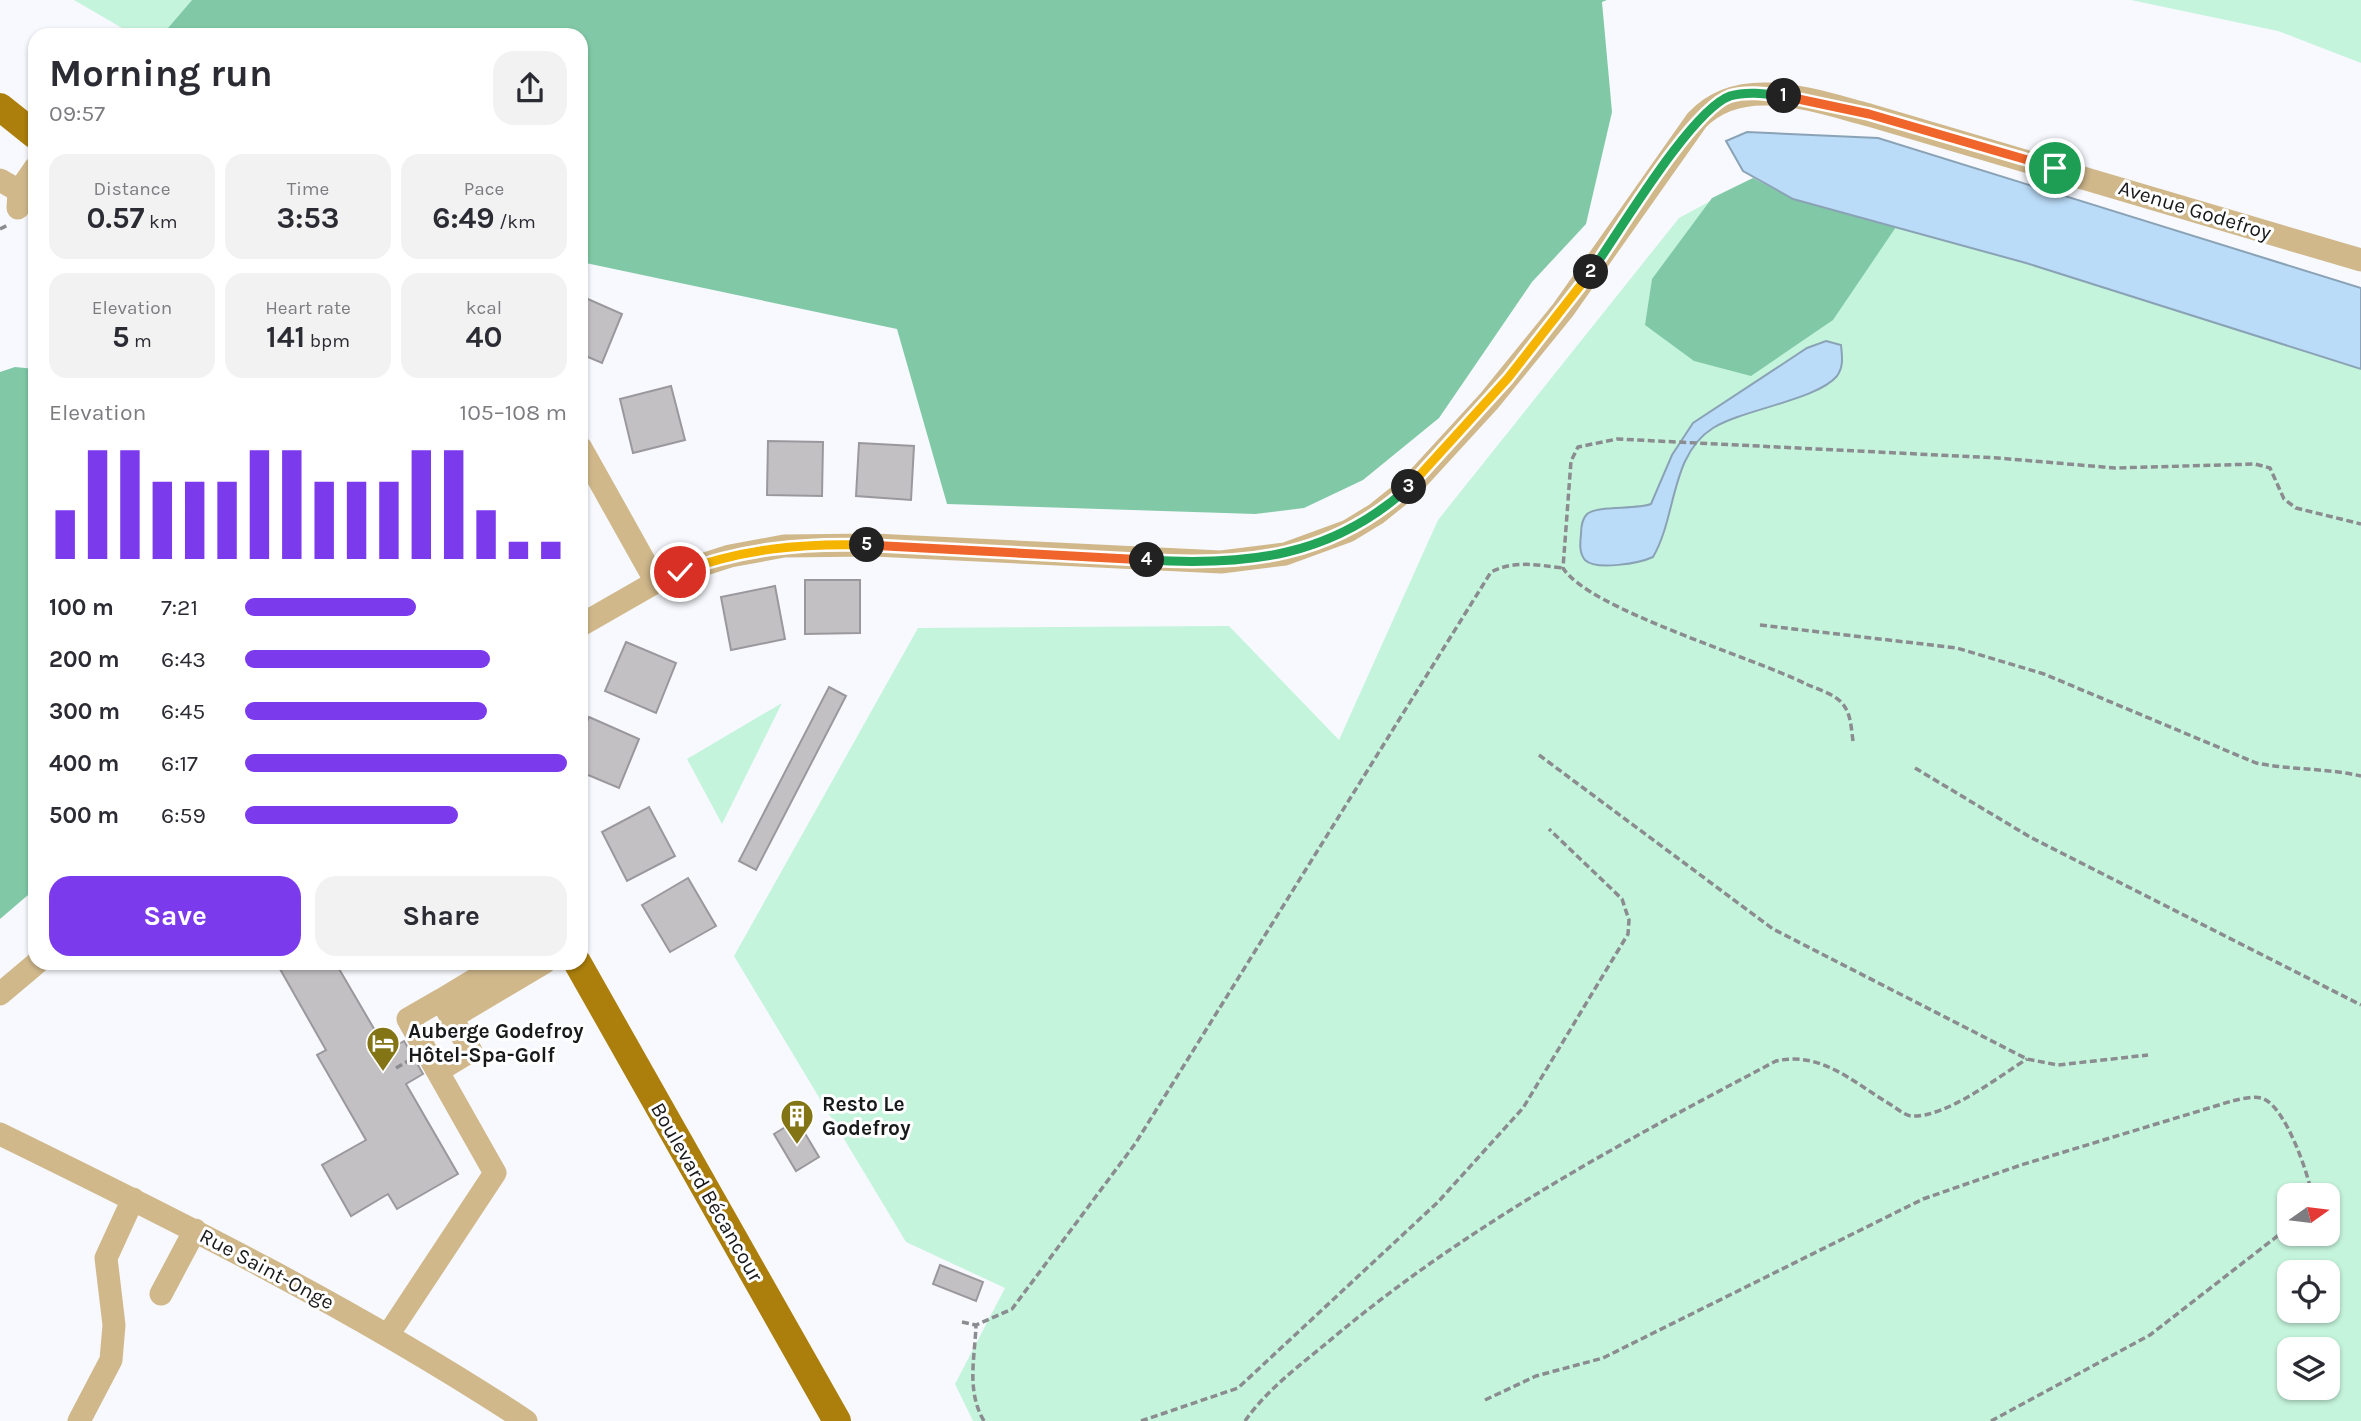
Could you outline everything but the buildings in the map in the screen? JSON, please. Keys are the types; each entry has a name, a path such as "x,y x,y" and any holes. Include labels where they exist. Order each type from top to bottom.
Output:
{"main road":[{"path":"0,107 28,129"},
{"name":"Boulevard Bécancour","path":"583,970 837,1421"}],"street":[{"name":"Avenue Godefroy","path":"588,621 656,582 730,556 795,545 897,546 1221,562 1284,554 1349,531 1389,505 1452,444 1563,310 1697,120 1718,102 1739,94 1787,97 1869,114 2361,260"},
{"path":"13,193 28,176"},
{"path":"588,461 656,582"},
{"path":"0,994 28,970"},
{"path":"446,1009 494,970"},
{"path":"388,1335 495,1173 408,1019 446,1009 528,970"},
{"path":"438,1071 471,1051 446,1009"},
{"name":"Rue Saint-Onge","path":"0,1134 195,1230 388,1335 526,1421"},
{"path":"79,1421 111,1360 114,1325 106,1258 133,1199"},
{"path":"161,1294 195,1230"}],"path":[{"path":"1853,741 1848,713 1839,700 1788,675 1612,605 1571,580 1563,568 1571,461 1578,447 1617,439 1998,458 2115,468 2255,464 2270,468 2284,499 2296,508 2361,524"},
{"path":"962,1322 976,1325 1013,1309 1135,1144 1491,572 1505,565 1520,563 1563,568"},
{"path":"1760,625 1957,648 2043,674 2256,762 2286,769 2327,768 2361,776"},
{"path":"1539,755 1773,929 2027,1059 2058,1065 2148,1055"},
{"path":"1915,768 2030,837 2361,1005"},
{"path":"1141,1421 1238,1388 1438,1202 1523,1108 1628,934 1629,920 1622,899 1549,829"},
{"path":"1245,1421 1277,1385 1378,1300 1427,1266 1577,1167 1776,1061 1796,1056 1823,1063 1909,1116 1927,1114 1953,1104 2027,1059"},
{"path":"1485,1400 1536,1376 1603,1358 1923,1199 2021,1165 2232,1101 2249,1097 2264,1099 2279,1112 2310,1183"},
{"path":"1991,1421 2150,1335 2277,1236"},
{"path":"976,1325 975,1364 971,1384 984,1421"}],"green space":[{"path":"74,0 192,0 168,28 122,28"},
{"path":"192,0 1607,0 1602,2 1612,112 1586,224 1532,282 1439,418 1363,480 1304,508 1255,514 947,504 897,329 588,263 588,28 168,28"},
{"path":"2131,0 2361,0 2361,63 2278,31"},
{"path":"1753,178 1793,199 2026,263 2361,369 2361,1421 973,1421 955,1384 1005,1288 906,1242 734,956 918,628 1229,626 1339,740 1438,520 1679,218"},
{"path":"1753,178 1793,199 1896,227 1833,320 1751,376 1694,361 1645,325 1652,279 1712,198"},
{"path":"15,367 28,368 28,895 0,919 0,372"},
{"path":"782,703 722,824 687,759"}],"water":[{"path":"1747,132 1878,138 2361,288 2361,369 2026,263 1793,199 1743,171 1726,141"},
{"path":"1826,341 1841,345 1842,357 1837,376 1827,384 1814,392 1726,421 1699,440 1681,470 1661,541 1653,557 1638,562 1608,565 1598,565 1585,560 1580,541 1582,523 1587,514 1599,509 1651,504 1672,455 1693,423 1807,348"}],"place":[{"name":"Auberge Godefroy Hôtel-Spa-Golf","path":"383,1073"},
{"name":"Resto Le Godefroy","path":"797,1146"}],"route":[{"path":"680,572 746,552 818,544 1160,561 1237,561 1284,554 1349,531 1389,505 1452,444 1563,310 1697,120 1718,102 1731,96 1766,94 1835,106 2055,168"}]}
